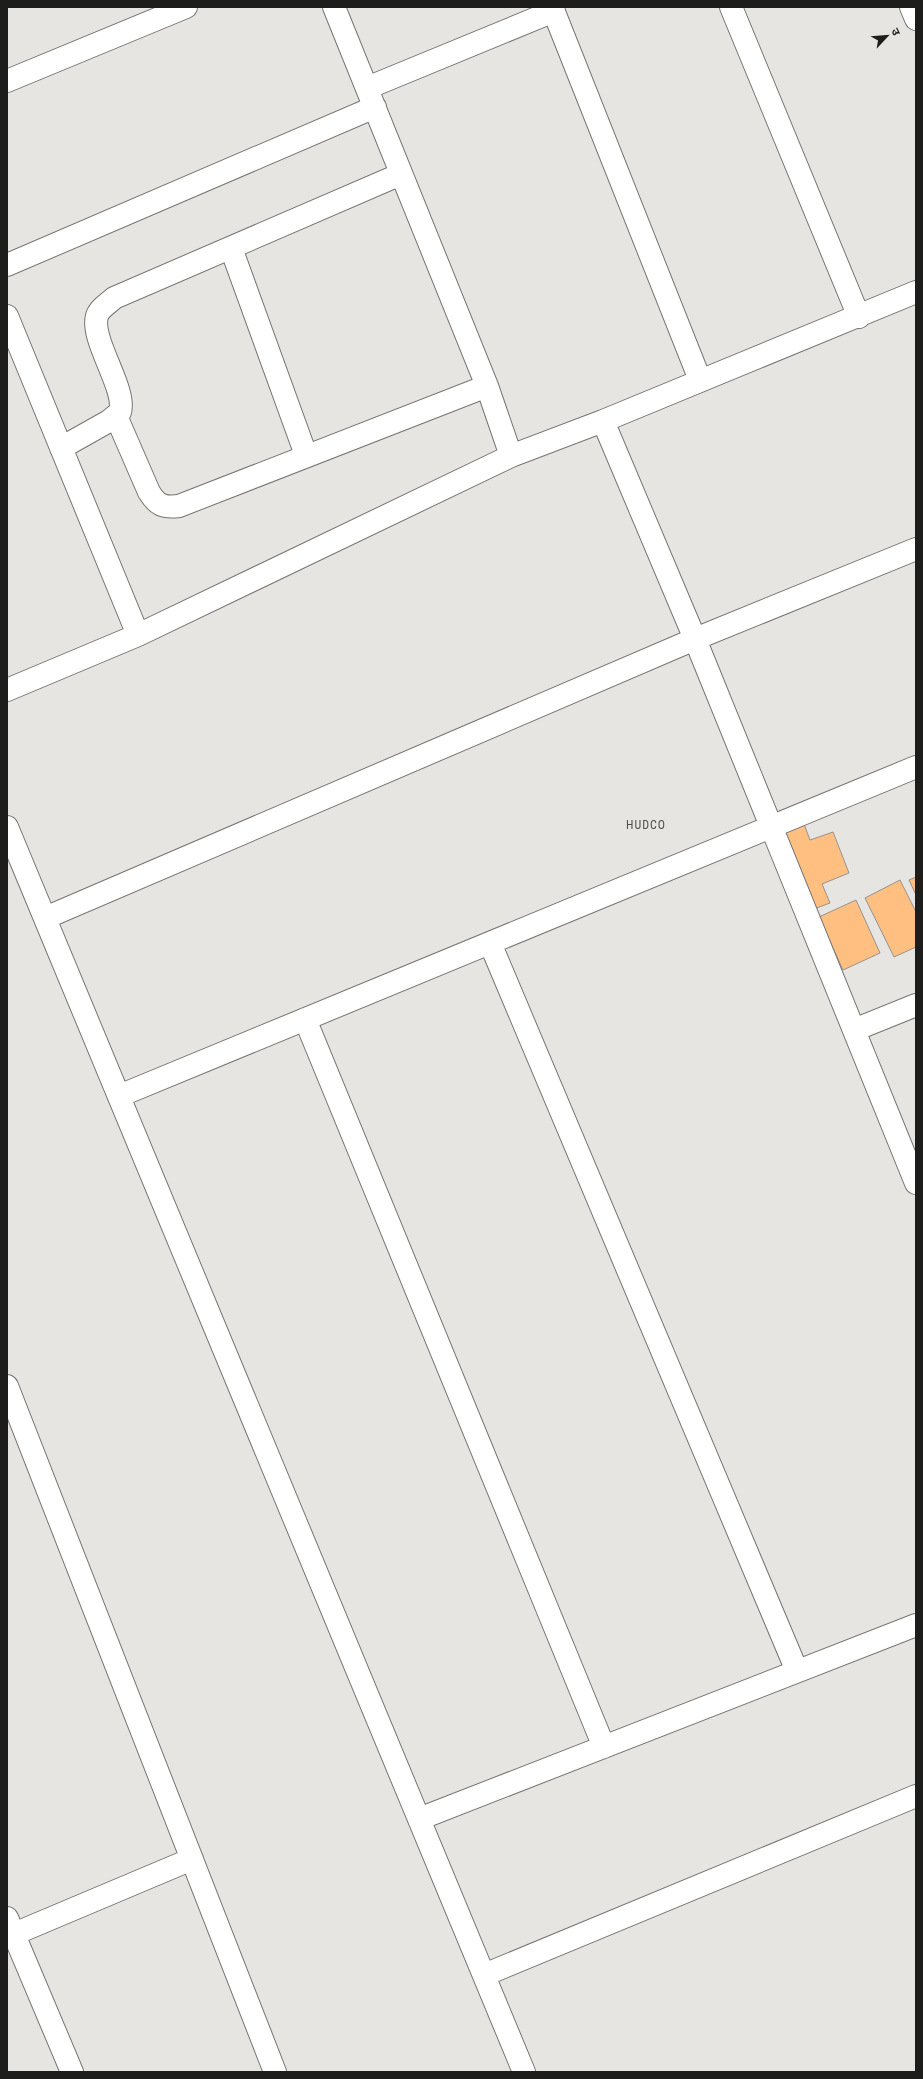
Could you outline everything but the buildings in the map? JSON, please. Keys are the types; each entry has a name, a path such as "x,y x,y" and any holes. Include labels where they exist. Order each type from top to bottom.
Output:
{"street":[{"path":"7,81 186,7"},
{"path":"334,7 487,386 511,456"},
{"path":"731,7 859,316"},
{"path":"911,7 916,19"},
{"path":"7,265 371,98 553,9 700,380"},
{"path":"61,448 116,416 120,412 120,400 102,346 97,325 97,316 103,307 114,298 402,174"},
{"path":"231,248 306,455"},
{"path":"7,690 138,636 511,456 603,421 916,292"},
{"path":"7,316 138,636"},
{"path":"116,416 154,501 161,506 179,506 306,455 487,386"},
{"path":"603,421 695,639 916,1183"},
{"path":"45,918 695,639 916,549"},
{"path":"119,1096 916,767"},
{"path":"7,827 524,2072"},
{"path":"490,943 797,1672"},
{"path":"854,1030 916,1005"},
{"path":"305,1019 604,1747"},
{"path":"7,1386 275,2072"},
{"path":"419,1819 916,1625"},
{"path":"484,1975 916,1796"},
{"path":"72,2072 9,1930 192,1860"}],"district":[{"name":"HUDCO","path":"646,825"}]}
